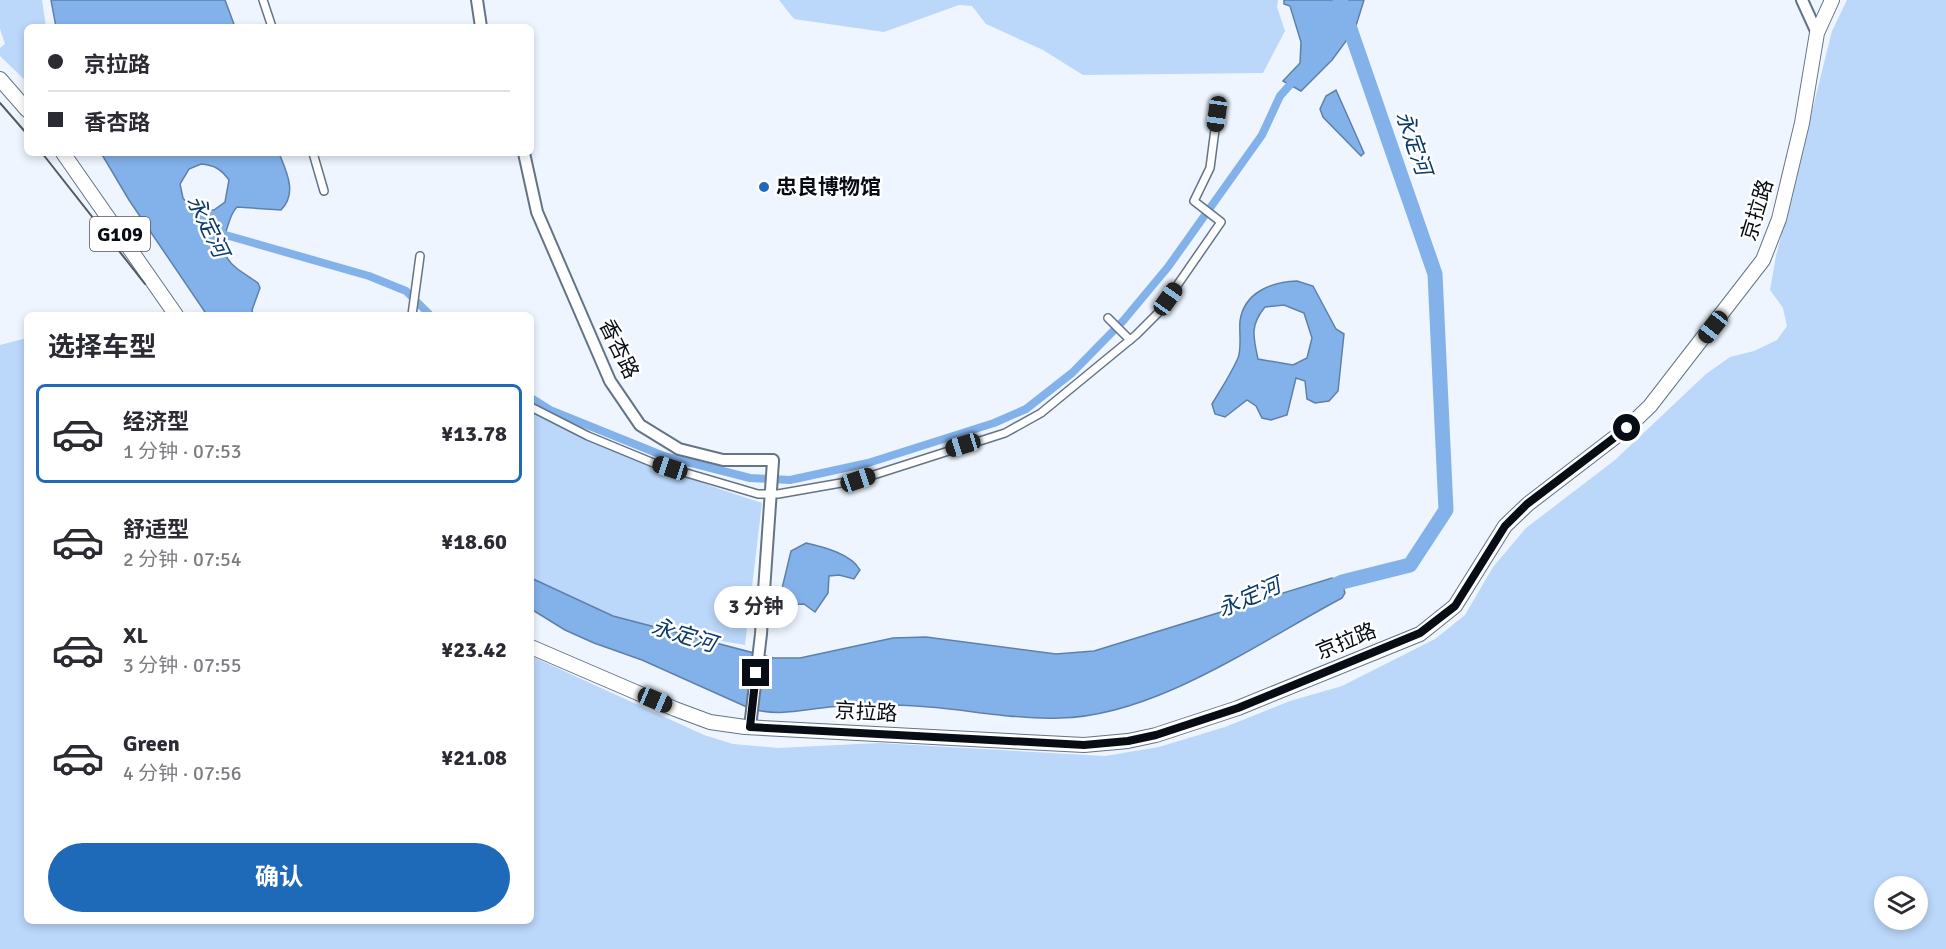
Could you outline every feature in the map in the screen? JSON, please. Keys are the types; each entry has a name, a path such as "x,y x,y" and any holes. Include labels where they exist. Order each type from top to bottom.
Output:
{"highway":[{"name":"京拉路","path":"534,648 710,722 750,720 1084,745 1128,741 1238,708 1420,633 1455,606 1505,526 1527,504 1627,428 1650,406 1763,260 1779,219 1802,123 1817,33 1832,0"},
{"path":"0,79 24,107"},
{"name":"G109","path":"65,156 174,312"}],"street":[{"path":"263,0 271,24"},
{"path":"477,0 481,24"},
{"path":"1802,0 1817,33"},
{"path":"534,408 656,464 732,488 771,495 858,480 1005,433 1041,413 1130,340 1158,313 1221,222 1194,201 1210,168 1217,114"},
{"path":"314,156 324,191"},
{"name":"香杏路","path":"525,156 537,212 610,381 639,425 680,449 723,460 773,461 761,634 750,720"},
{"path":"412,312 420,256"},
{"path":"1108,318 1130,340"}],"shaded area":[{"path":"0,0 42,0 46,24 24,24 24,79 0,56 0,48 5,44 0,29"},
{"path":"779,0 1278,0 1277,7 1285,31 1263,73 1083,75 1043,50 986,24 972,6 959,5 884,32 794,19"},
{"path":"1847,0 1946,0 1946,949 0,949 0,345 24,339 24,924 534,924 534,657 704,735 733,744 778,748 879,743 1105,756 1159,747 1225,727 1290,701 1342,686 1435,639 1465,615 1493,567 1526,528 1615,460 1706,374 1730,357 1754,351 1777,340 1787,326 1783,308 1770,290 1776,256 1832,31"},
{"path":"534,414 645,462 762,503 745,645 681,634 613,616 534,579"}],"water":[{"path":"51,0 225,0 234,24 55,24"},
{"path":"1284,0 1364,0 1355,29 1332,60 1301,91 1283,81 1300,63 1301,42 1290,6 1284,4"},
{"path":"1336,90 1364,153 1361,156 1323,117 1320,109 1326,96"},
{"path":"103,156 280,156 290,189 286,203 281,210 237,207 233,212 224,239 224,248 230,262 258,283 260,288 252,312 205,312 129,200","holes":["201,164 213,167 229,180 225,202 214,210 192,210 183,198 180,184 189,169"]},
{"path":"1297,281 1313,286 1336,329 1344,334 1338,391 1329,401 1315,403 1307,399 1305,381 1296,378 1287,415 1271,420 1262,418 1256,406 1247,400 1225,417 1215,414 1212,404 1238,358 1240,321 1247,303 1261,290","holes":["1284,305 1304,313 1312,338 1307,358 1293,365 1258,359 1254,331 1257,319 1265,307"]},
{"path":"806,543 844,555 860,570 854,579 839,575 829,576 828,593 815,612 804,604 778,605 791,551"},
{"path":"1332,578 1342,582 1345,593 1342,598 1242,655 1170,691 1133,705 1096,714 1060,718 885,705 829,707 789,712 759,711 642,660 565,630 534,611 534,579 613,616 773,658 800,658 893,638 926,637 1056,654 1094,651"}],"waterway":[{"name":"永定河","path":"1325,590 1342,582 1410,565 1446,510 1435,274 1340,0"},
{"path":"534,400 550,410 664,456 750,478 790,480 868,463 994,423 1026,409 1072,373 1123,321 1168,267 1262,135 1280,96 1297,77"},
{"path":"215,232 369,276 406,291 427,312"}],"railway":[{"path":"0,103 24,131"},
{"path":"44,156 145,284"}],"place":[{"name":"忠良博物馆","path":"764,187"}],"route":[{"path":"756,673 750,727 1084,745 1128,741 1156,735 1238,708 1420,633 1455,606 1505,526 1527,504 1627,428"}]}
